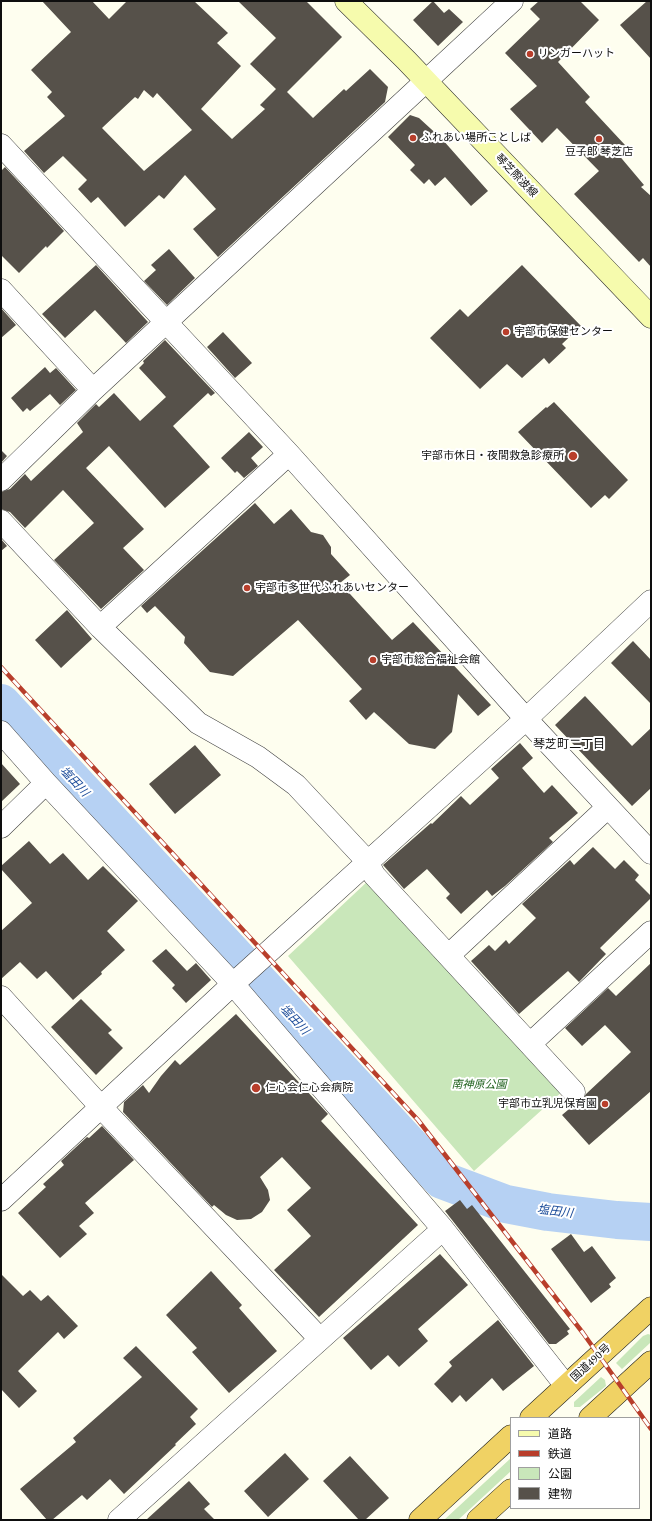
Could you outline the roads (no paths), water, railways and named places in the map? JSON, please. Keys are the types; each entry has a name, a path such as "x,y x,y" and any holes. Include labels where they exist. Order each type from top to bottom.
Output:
{"highway":[{"name":"国道490号","path":"532,1417 651,1308"},
{"path":"591,1417 651,1362"},
{"path":"420,1520 510,1437"},
{"path":"481,1519 510,1491"}],"main road":[{"name":"琴芝際波線","path":"346,1 426,81 649,312"}],"street":[{"path":"1,480 94,390 512,1"},
{"path":"1,145 289,454 526,719 651,854"},
{"path":"1,290 94,390"},
{"path":"100,627 289,454"},
{"path":"1,521 100,627 198,723 258,757 296,785 367,861 374,876 531,1043 574,1092"},
{"path":"1,1200 100,1106 367,861 526,719 651,601"},
{"path":"1,732 46,783 237,981 443,1229 566,1386"},
{"path":"1,827 46,783"},
{"path":"449,955 608,807"},
{"path":"531,1043 651,932"},
{"path":"1,997 100,1106 320,1339"},
{"path":"119,1520 443,1229"}],"waterway":[{"name":"塩田川","path":"1,703 442,1180 506,1204 548,1212 617,1220 651,1222"}],"railway":[{"path":"1,667 418,1120 583,1333 651,1429"}],"place":[{"name":"リンガーハット","path":"530,54"},
{"name":"ふれあい場所ことしば","path":"413,138"},
{"name":"豆子郎 琴芝店","path":"599,139"},
{"name":"宇部市保健センター","path":"506,332"},
{"name":"宇部市休日・夜間救急診療所","path":"573,456"},
{"name":"宇部市多世代ふれあいセンター","path":"247,588"},
{"name":"宇部市総合福祉会館","path":"373,660"},
{"name":"仁心会仁心会病院","path":"256,1088"},
{"name":"宇部市立乳児保育園","path":"605,1104"}],"district":[{"name":"琴芝町二丁目","path":"569,745"}],"park label":[{"name":"南神原公園","path":"479,1085"}]}
